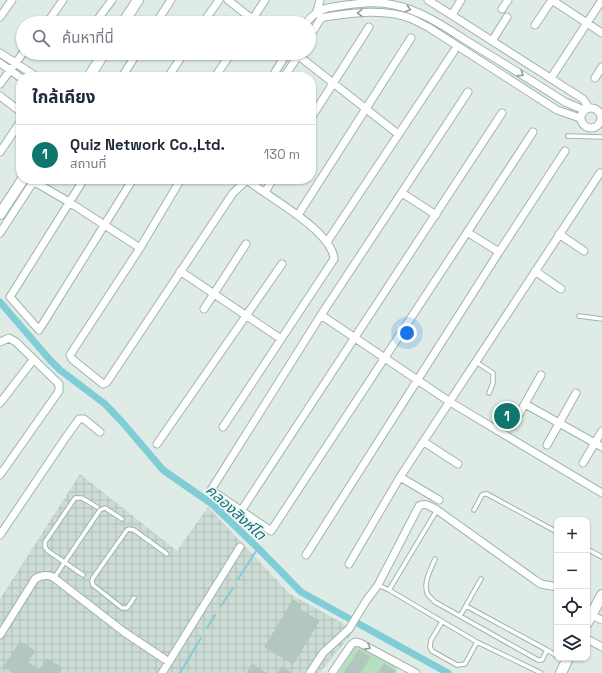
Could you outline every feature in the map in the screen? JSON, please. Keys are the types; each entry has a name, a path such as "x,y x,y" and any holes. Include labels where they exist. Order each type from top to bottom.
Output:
{"street":[{"path":"0,17 12,0"},
{"path":"52,16 63,0"},
{"path":"101,16 112,0"},
{"path":"128,16 138,0"},
{"path":"161,16 171,0"},
{"path":"209,16 219,0"},
{"path":"228,0 246,16"},
{"path":"256,16 264,0"},
{"path":"320,0 317,12 321,18"},
{"path":"428,0 583,99 587,109"},
{"path":"452,16 461,0"},
{"path":"502,9 508,0"},
{"path":"535,24 552,0 602,33"},
{"path":"551,78 602,0"},
{"path":"375,12 378,1"},
{"path":"313,16 325,8 378,1 418,12 565,102 587,109 595,108 600,113 601,119 597,126 590,128 584,126 580,118 557,110 428,28 412,19 400,15 375,12 343,14 321,18 316,26"},
{"path":"492,41 507,17"},
{"path":"316,110 369,27"},
{"path":"298,215 410,38"},
{"path":"465,51 470,43"},
{"path":"327,242 454,51"},
{"path":"0,53 29,72"},
{"path":"0,84 17,60"},
{"path":"91,72 99,60"},
{"path":"125,72 133,60"},
{"path":"171,72 179,60"},
{"path":"218,72 226,60"},
{"path":"275,72 283,60"},
{"path":"287,72 294,60"},
{"path":"305,60 398,134"},
{"path":"0,63 16,74"},
{"path":"594,78 602,67"},
{"path":"541,100 548,91"},
{"path":"468,92 321,315 211,490 271,531 533,132"},
{"path":"0,96 16,108"},
{"path":"580,118 582,112 587,109"},
{"path":"241,511 502,114"},
{"path":"0,152 16,128"},
{"path":"306,555 565,151"},
{"path":"349,564 400,477 600,173"},
{"path":"0,214 20,184"},
{"path":"0,233 31,184"},
{"path":"40,184 105,224 140,248"},
{"path":"81,184 10,297 39,330 130,184"},
{"path":"178,184 140,248 70,355 72,359 101,383 105,384 107,382 233,193 243,184"},
{"path":"223,427 334,259 327,242 298,215 253,184"},
{"path":"265,192 270,184"},
{"path":"402,193 436,215"},
{"path":"467,232 499,252"},
{"path":"559,234 584,251"},
{"path":"204,309 246,244"},
{"path":"157,444 282,264"},
{"path":"180,271 281,339"},
{"path":"535,271 561,289"},
{"path":"321,315 450,402 602,493"},
{"path":"0,342 9,338 16,342 59,384 59,391 0,475"},
{"path":"0,403 33,360"},
{"path":"513,425 541,375"},
{"path":"547,444 576,393"},
{"path":"524,404 599,445"},
{"path":"0,535 79,419 84,419 100,432"},
{"path":"582,463 599,445 602,431"},
{"path":"424,442 458,464"},
{"path":"400,477 439,500"},
{"path":"310,673 323,653 349,629 366,601 378,585 419,506 423,504 437,510 541,584 554,586"},
{"path":"162,673 240,547"},
{"path":"0,635 36,579 42,575 55,576 124,632 170,662"},
{"path":"590,617 602,596"},
{"path":"590,619 602,620"},
{"path":"590,641 602,647"},
{"path":"332,673 350,645 355,642 360,643 403,670 416,673"},
{"path":"561,673 562,661"}],"lane":[{"path":"568,136 602,137"},
{"path":"579,316 602,319"},
{"path":"476,362 482,367 491,370 493,373 493,383 489,393"},
{"path":"474,510 482,495 488,494 554,530"},
{"path":"83,575 48,551 45,547 45,542 75,498 82,498 97,507"},
{"path":"55,576 100,510 105,508 122,519"},
{"path":"389,590 437,510"},
{"path":"134,598 127,608 125,608 93,586 92,581 127,530 134,530 167,554"},
{"path":"590,551 602,557"},
{"path":"435,559 426,588 428,595 435,602 538,660 542,660 548,650"},
{"path":"460,616 481,580"},
{"path":"378,585 477,642 541,673"},
{"path":"103,601 107,597"},
{"path":"466,606 554,654"},
{"path":"442,622 431,640 430,647 432,651 457,665 462,666 465,664 477,642"}],"shaded area":[{"path":"80,474 177,551 208,507 290,594 355,630 320,673 0,673 0,599"}],"green space":[{"path":"355,646 359,646 395,665 397,670 396,673 338,673"}],"building":[{"path":"500,407 518,417 513,425 496,416"},
{"path":"293,600 301,605 298,609 319,621 293,664 265,647"},
{"path":"20,642 35,651 27,662 40,670 47,659 62,668 59,673 13,673 4,667"},
{"path":"359,650 370,657 360,673 344,673"},
{"path":"252,664 266,673 247,673"},
{"path":"384,664 395,671 393,673 378,673"},
{"path":"282,667 291,673 278,673"}],"waterway":[{"name":"คลองสิงห์โต","path":"0,302 50,360 60,370 105,404 163,470 212,504 301,592 448,673"},
{"path":"238,579 258,548"},
{"path":"221,606 233,588"},
{"path":"207,628 215,615"},
{"path":"180,673 201,638"}],"place":[{"name":"Quiz Network Co.,Ltd.","path":"507,416"}]}
